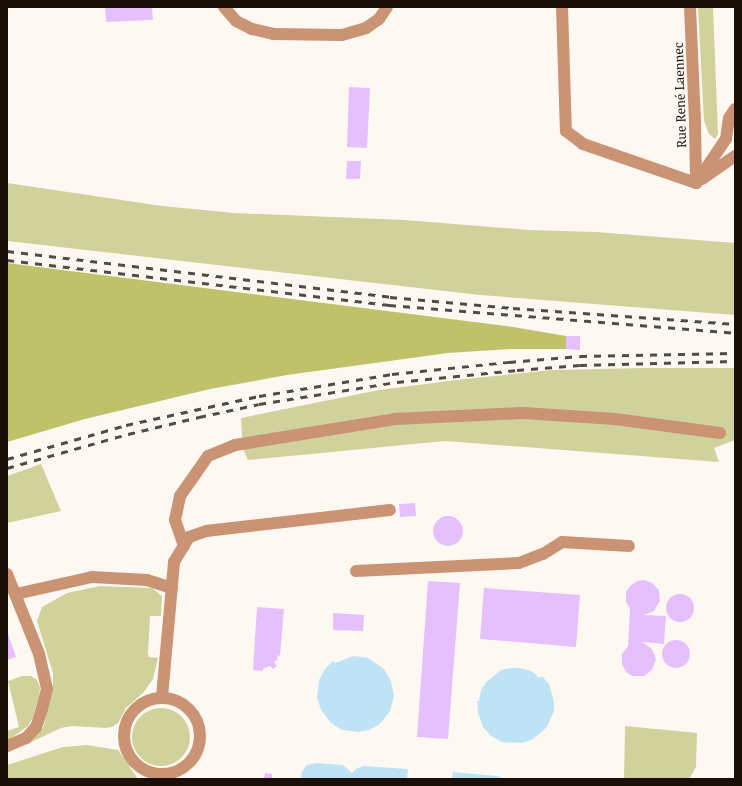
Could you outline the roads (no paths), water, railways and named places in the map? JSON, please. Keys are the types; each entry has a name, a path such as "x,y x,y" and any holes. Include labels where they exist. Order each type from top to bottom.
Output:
{"street":[{"path":"224,7 236,21 252,29 273,34 342,35 366,28 379,19 387,7"},
{"path":"562,7 566,131 583,144 696,183"},
{"name":"Rue René Laennec","path":"690,7 696,123 696,183"},
{"path":"696,183 726,139 729,118 735,109"},
{"path":"696,183 735,156"},
{"path":"184,546 175,520 180,496 208,456 235,445 395,419 523,413 615,419 720,433"},
{"path":"162,697 174,562 189,537 206,531 390,510"},
{"path":"356,571 519,562 544,554 562,542 629,546"},
{"path":"7,574 39,654 47,689 36,727 26,738 7,746"},
{"path":"16,594 92,577 147,580 172,588"},
{"path":"162,697 174,699 186,705 200,726 201,739 198,750 193,759 185,767 173,775 152,773 144,774 133,760 127,749 124,737 125,725 130,714 139,705 150,699 162,697"}],"water":[{"path":"354,656 368,658 384,669 391,681 394,696 390,711 380,724 369,730 358,732 342,730 331,723 321,710 317,697 319,680 325,669 333,661 335,663"},
{"path":"520,668 531,671 540,678 542,676 549,684 554,701 554,711 547,727 533,739 522,743 502,742 491,736 483,727 478,713 477,701 479,701 481,690 486,682 501,670"},
{"path":"316,763 343,765 352,773 356,769 363,766 408,769 407,779 301,779 302,772 307,765"},
{"path":"453,772 497,776 504,779 452,779"}],"railway":[{"path":"7,251 390,297 513,308 735,324"},
{"path":"7,260 389,305 735,333"},
{"path":"7,459 126,425 259,396 392,374 580,356 735,353"},
{"path":"7,468 128,434 199,417 259,404 397,382 580,365 735,361"}]}
